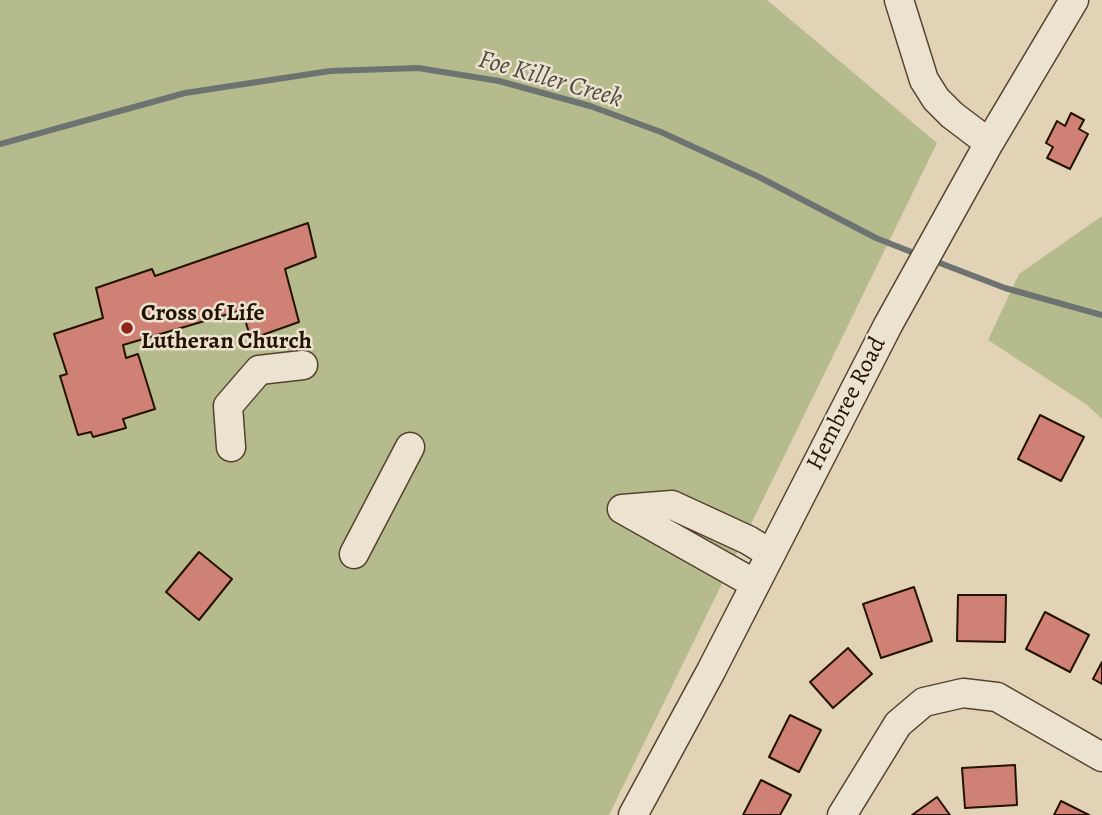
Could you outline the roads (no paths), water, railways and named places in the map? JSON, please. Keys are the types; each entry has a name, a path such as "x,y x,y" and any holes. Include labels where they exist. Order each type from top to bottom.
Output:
{"street":[{"path":"899,0 924,80 952,116 989,144"},
{"name":"Hembree Road","path":"633,815 888,325 989,144 1074,0"},
{"path":"231,447 228,406 259,370 303,365"},
{"path":"354,554 410,447"},
{"path":"755,584 622,509 672,505 748,540 771,554"},
{"path":"842,815 898,724 924,702 963,693 997,697 1102,757"}],"waterway":[{"name":"Foe Killer Creek","path":"0,144 185,93 330,71 418,68 499,81 590,106 661,132 759,177 876,238 919,255"},
{"name":"Foe Killer Creek","path":"932,260 1005,288 1102,315"}],"place":[{"name":"Cross of Life Lutheran Church","path":"127,328"}]}
